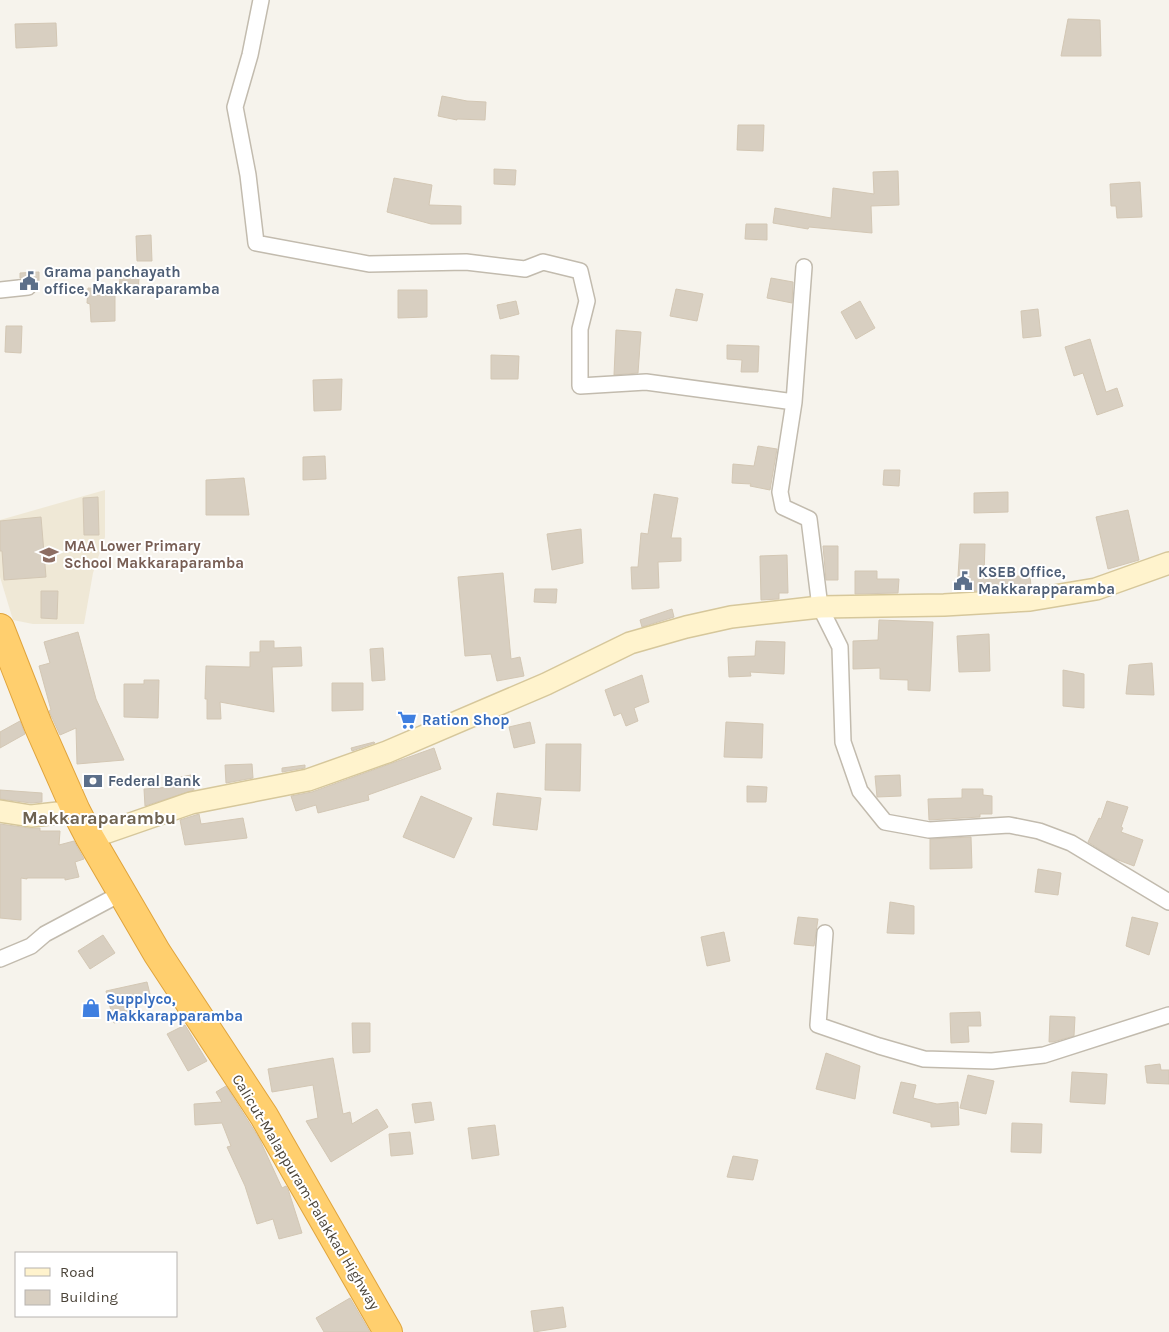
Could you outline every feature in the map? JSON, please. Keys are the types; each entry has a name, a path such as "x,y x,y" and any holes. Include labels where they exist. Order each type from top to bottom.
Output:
{"highway":[{"name":"Calicut-Malappuram-Palakkad Highway","path":"0,628 38,725 90,838 157,953 264,1116 388,1332"}],"main road":[{"path":"90,838 192,803 308,780 387,752 546,684 630,644 686,627 731,617 820,608 944,605 1030,600 1096,589 1169,563"},
{"path":"0,811 32,816 76,811"}],"street":[{"path":"261,0 250,55 235,107 248,175 256,243 369,264 466,262 526,268 543,262 580,271 587,301 580,329 580,386 646,382 794,402"},
{"path":"804,267 794,402 780,492 782,507 809,519 820,608 840,647 843,742 860,791 885,822 930,830 1009,825 1039,831 1071,843 1169,902"},
{"path":"0,290 28,287"},
{"path":"0,959 31,946 45,934 122,893"},
{"path":"825,934 818,1025 924,1059 992,1061 1044,1055 1169,1015"}],"shaded area":[{"name":"MAA Lower Primary School Makkaraparamba","path":"105,490 105,537 93,573 84,624 33,624 13,620 0,577 0,520"}],"building":[{"path":"1068,19 1100,20 1101,56 1061,56"},
{"path":"56,23 57,46 16,48 15,24"},
{"path":"442,96 467,101 486,102 485,120 457,120 438,116"},
{"path":"738,125 764,125 763,151 737,150"},
{"path":"494,169 516,170 515,185 494,184"},
{"path":"898,171 899,205 871,206 872,233 809,227 808,229 773,223 775,208 831,218 833,188 874,194 873,172"},
{"path":"394,178 432,185 429,205 461,206 461,224 431,224 387,212"},
{"path":"1140,182 1142,217 1117,218 1116,206 1111,206 1110,184"},
{"path":"746,224 767,224 767,240 745,239"},
{"path":"151,235 152,261 137,261 136,236"},
{"path":"39,272 39,290 37,290 36,282 32,279 20,278 20,273"},
{"path":"120,277 139,278 138,291 119,290"},
{"path":"771,278 793,282 792,303 767,298"},
{"path":"88,288 115,290 115,321 91,322 90,304 87,303"},
{"path":"676,289 703,294 697,321 670,316"},
{"path":"398,290 427,290 427,317 398,318"},
{"path":"516,301 519,314 500,319 497,305"},
{"path":"860,301 875,328 856,339 841,312"},
{"path":"1038,309 1041,336 1023,338 1021,311"},
{"path":"6,326 22,326 21,353 5,352"},
{"path":"616,330 641,332 638,373 614,375"},
{"path":"1090,339 1106,392 1117,388 1123,406 1097,415 1083,373 1074,376 1065,347"},
{"path":"727,345 759,346 758,372 741,372 742,360 727,359"},
{"path":"491,355 519,356 518,379 491,379"},
{"path":"342,379 341,410 314,411 313,380"},
{"path":"758,446 777,449 770,490 750,486 751,484 732,483 733,464 754,466"},
{"path":"325,456 326,479 303,480 303,457"},
{"path":"884,470 900,470 899,486 883,485"},
{"path":"244,478 249,515 206,515 206,480"},
{"path":"1008,492 1008,512 974,513 974,493"},
{"path":"654,494 678,498 671,538 681,538 681,561 658,562 659,588 632,589 631,567 638,567 641,533 648,534"},
{"path":"98,497 99,535 84,535 83,498"},
{"path":"1128,510 1139,560 1108,569 1096,517"},
{"path":"41,517 46,577 4,580 2,551 0,551 0,521"},
{"path":"581,529 583,563 552,570 547,534"},
{"path":"960,544 985,544 984,576 987,576 987,579 1030,575 1031,587 957,592"},
{"path":"823,546 838,546 838,580 826,580"},
{"path":"787,555 788,593 779,593 779,599 761,600 760,556"},
{"path":"855,571 877,571 877,579 899,579 898,593 855,594"},
{"path":"503,573 511,659 520,657 524,676 497,681 491,654 465,656 458,577"},
{"path":"535,589 557,589 556,603 534,602"},
{"path":"41,591 58,591 57,619 41,618"},
{"path":"672,609 674,617 642,627 640,620"},
{"path":"879,620 933,622 930,691 908,690 908,680 880,679 880,668 853,669 853,641 878,640"},
{"path":"78,632 96,699 124,760 77,764 76,728 60,735 49,711 51,710 39,666 50,663 44,642"},
{"path":"989,634 990,671 959,672 957,636"},
{"path":"260,641 274,641 274,648 301,647 302,666 272,667 274,712 220,702 221,719 207,719 207,699 205,699 206,666 250,667 250,652 260,652"},
{"path":"756,641 785,642 784,674 750,672 751,676 729,677 728,657 755,656"},
{"path":"383,648 385,680 372,681 370,649"},
{"path":"1152,663 1154,695 1126,694 1129,665"},
{"path":"1063,670 1084,674 1084,708 1063,706"},
{"path":"642,675 649,702 634,708 638,721 626,726 621,713 614,716 605,690"},
{"path":"144,680 159,680 158,718 124,717 124,684 144,684"},
{"path":"332,683 363,683 363,710 332,711"},
{"path":"20,721 25,734 0,748 0,732"},
{"path":"530,722 535,743 514,748 509,727"},
{"path":"726,722 763,724 762,758 724,757"},
{"path":"374,742 352,751 351,748"},
{"path":"546,744 581,744 580,791 545,790"},
{"path":"434,748 441,769 368,795 369,800 318,813 316,805 296,811 291,796 312,792"},
{"path":"252,764 253,778 226,783 225,765"},
{"path":"305,765 305,768 282,772 282,768"},
{"path":"191,775 194,790 145,806 144,789 171,787 171,779"},
{"path":"900,775 901,796 877,797 875,776"},
{"path":"747,786 767,787 766,802 747,802"},
{"path":"962,789 983,789 983,795 992,796 992,814 980,814 980,817 929,820 928,799 962,798"},
{"path":"0,790 42,793 42,802 31,803 0,799"},
{"path":"497,793 541,798 537,830 493,825"},
{"path":"421,796 472,818 454,858 403,837"},
{"path":"1107,801 1128,807 1121,832 1143,840 1134,866 1113,858 1088,842 1099,818 1101,819"},
{"path":"199,814 201,824 243,818 247,838 185,845 180,820"},
{"path":"0,824 40,828 40,831 60,831 59,845 74,841 84,859 75,862 79,877 65,880 65,878 21,878 21,920 0,918"},
{"path":"971,837 972,868 930,869 930,839"},
{"path":"1038,869 1061,873 1058,895 1035,892"},
{"path":"890,902 914,906 914,934 887,933"},
{"path":"798,917 818,919 814,946 794,944"},
{"path":"1132,917 1158,923 1149,955 1126,946"},
{"path":"724,932 730,961 707,966 701,937"},
{"path":"103,935 115,953 90,969 78,951"},
{"path":"147,982 151,998 126,1004 130,1019 114,1023 106,991"},
{"path":"980,1012 981,1026 968,1026 969,1042 951,1043 950,1013"},
{"path":"1050,1016 1075,1017 1074,1036 1049,1042"},
{"path":"352,1023 370,1023 370,1052 353,1053"},
{"path":"185,1025 207,1061 188,1071 167,1034"},
{"path":"826,1053 860,1066 855,1099 816,1089"},
{"path":"333,1058 343,1114 350,1112 352,1124 377,1109 388,1127 331,1162 306,1121 318,1118 313,1085 272,1092 268,1069"},
{"path":"1160,1064 1161,1070 1169,1070 1169,1084 1147,1083 1145,1066"},
{"path":"1072,1072 1107,1074 1105,1104 1070,1102"},
{"path":"968,1075 994,1081 986,1114 960,1108"},
{"path":"901,1082 916,1085 913,1098 937,1104 958,1102 959,1125 931,1127 931,1123 893,1113"},
{"path":"226,1086 259,1138 282,1188 286,1186 288,1189 302,1233 279,1239 273,1219 257,1224 245,1186 227,1147 231,1146 222,1123 195,1125 194,1104 222,1102 216,1092"},
{"path":"431,1102 434,1120 415,1123 412,1104"},
{"path":"1012,1123 1042,1124 1041,1153 1011,1152"},
{"path":"495,1125 499,1155 472,1159 468,1128"},
{"path":"410,1132 413,1154 391,1156 389,1134"},
{"path":"733,1156 758,1160 753,1180 727,1177"},
{"path":"350,1298 370,1332 324,1332 316,1318"},
{"path":"563,1307 566,1327 534,1332 531,1311"}],"place":[{"name":"Grama panchayath office, Makkaraparamba","path":"29,281"},
{"name":"MAA Lower Primary School Makkaraparamba","path":"49,555"},
{"name":"KSEB Office, Makkarapparamba","path":"963,581"},
{"name":"Ration Shop","path":"407,720"},
{"name":"Federal Bank","path":"93,781"},
{"name":"Supplyco, Makkarapparamba","path":"91,1008"}],"district":[{"name":"Makkaraparambu","path":"99,818"}]}
